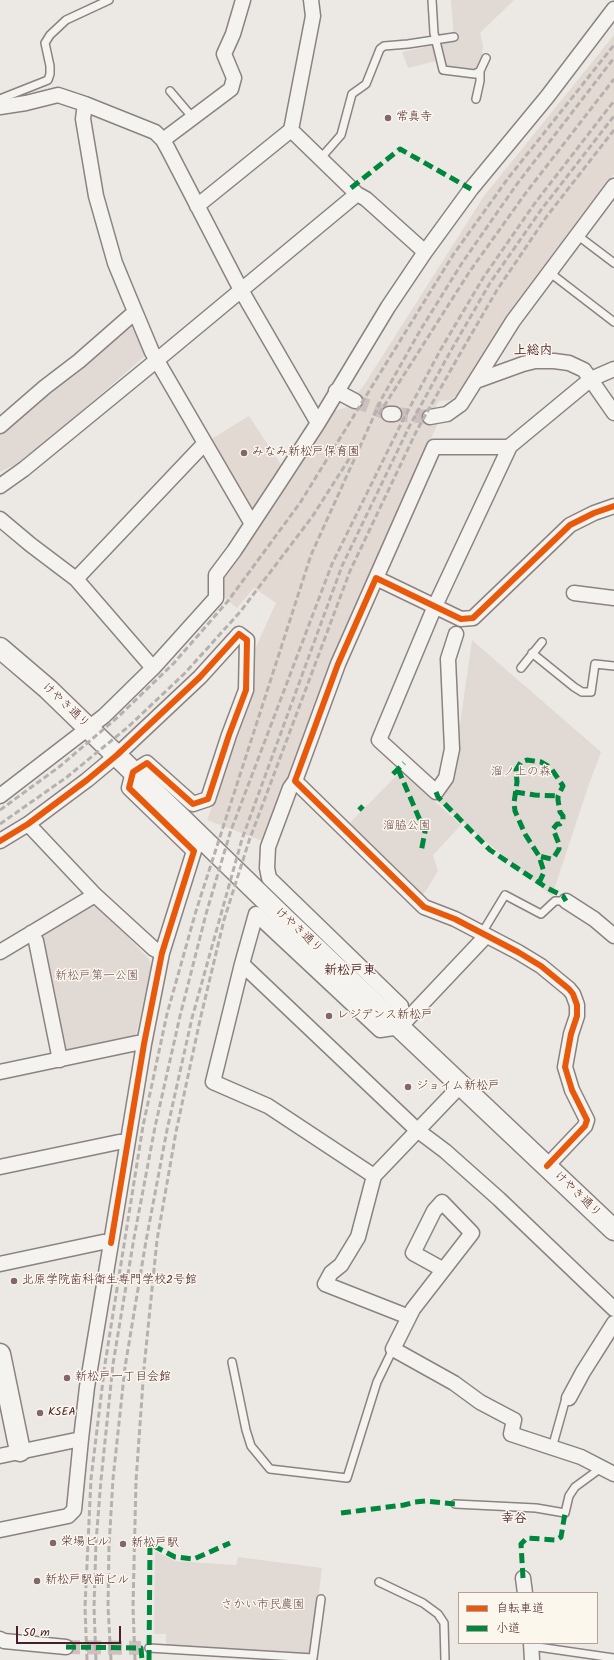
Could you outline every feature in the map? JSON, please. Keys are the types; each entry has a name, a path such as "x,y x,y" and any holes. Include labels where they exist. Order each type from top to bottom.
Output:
{"street":[{"path":"163,140 231,88 234,78 224,54 233,34 243,0"},
{"path":"197,206 291,130 312,16 311,0"},
{"path":"0,796 104,716 153,668 216,598 216,575 252,524 318,423 388,307 425,252 471,190 614,9"},
{"path":"0,107 26,103 53,95 65,96 155,132 163,140 241,290 318,423"},
{"path":"85,104 83,119 96,196 115,263 157,360 204,444 252,524"},
{"path":"291,130 357,194 366,199 425,252"},
{"path":"430,417 447,414 460,404 476,381 491,354 549,272 614,186"},
{"path":"0,486 24,469 357,194"},
{"path":"0,426 45,386 79,361 135,312"},
{"path":"476,381 523,364 554,361 569,363 584,370 614,413"},
{"path":"456,634 448,659 452,749 446,778 436,792 379,740 435,606 510,446 591,380 614,369"},
{"path":"336,391 355,401"},
{"path":"76,579 204,444"},
{"path":"400,1027 401,1006 268,878 268,848 290,788 295,781 338,664 434,447 510,446"},
{"path":"376,578 461,619 473,618 570,525 594,513 614,506"},
{"path":"0,518 31,545 76,579 153,668"},
{"path":"574,593 614,598"},
{"path":"0,841 28,824 87,780 117,755 200,677 239,634 247,640 246,690 229,735 208,799 193,804 147,763 133,772 129,788 194,851 162,953 144,1044 87,1387 74,1510 68,1516 0,1530"},
{"name":"けやき通り","path":"0,648 48,689 133,772 614,1230"},
{"path":"295,781 424,908 455,919 518,952 541,966 569,988 573,994 577,1005 576,1016 565,1067 572,1090 587,1120 585,1126 547,1166"},
{"path":"28,824 95,895 154,949 162,953"},
{"path":"0,952 95,895"},
{"path":"566,901 594,919 614,936"},
{"path":"374,1176 268,1106 213,1082 256,914 380,1030 400,1027 484,934"},
{"path":"31,933 36,941 60,1060"},
{"path":"242,964 417,1130 445,1151 499,1199 614,1309"},
{"path":"0,1072 137,1043 144,1044"},
{"path":"409,1317 325,1284 331,1273 340,1265 358,1237 374,1176 461,1085"},
{"path":"0,1167 119,1142 127,1142"},
{"path":"442,1269 413,1253 434,1210 442,1202 472,1233 442,1269 413,1309 393,1349 440,1374 480,1402 514,1420 511,1434 581,1457 614,1474"},
{"path":"0,1264 103,1242 111,1243"},
{"path":"569,1398 582,1372 614,1323"},
{"path":"0,1354 20,1451"},
{"path":"0,1456 81,1439"},
{"path":"523,1578 525,1592"},
{"path":"0,1639 4,1641 66,1647"},
{"path":"531,1644 532,1660"}],"lane":[{"path":"0,99 48,80 50,66 45,43 50,35 66,20 109,0"},
{"path":"432,0 436,39 443,70 475,74 480,71"},
{"path":"320,159 341,135 352,94 366,84 380,49 384,46 454,37"},
{"path":"476,99 480,81 480,71 486,58"},
{"path":"170,91 192,118"},
{"path":"577,235 614,263"},
{"path":"549,272 614,322"},
{"path":"521,668 542,642"},
{"path":"532,653 582,692 591,692 595,664 614,666"},
{"path":"484,934 505,895 541,914 554,901 566,901"},
{"path":"232,1362 246,1430 251,1446 270,1469 347,1478 377,1382 393,1349"},
{"path":"552,1448 566,1398 569,1398"},
{"path":"455,1504 536,1508 565,1513 569,1496 575,1487 601,1468"},
{"path":"379,1582 423,1603 438,1614 444,1623 445,1660"},
{"path":"149,1648 313,1659 321,1599"},
{"path":"531,1644 614,1658"}],"shaded area":[{"path":"614,35 614,174 535,280 468,386 451,400 439,401 426,424 438,423 357,603 265,842 207,820 240,730 254,651 276,603 254,588 237,608 219,593 227,569 331,412 347,407 364,385 484,196"},
{"name":"みなみ新松戸保育園","path":"249,416 282,466 252,514 208,441"}],"green space":[{"path":"451,0 514,0 480,33 483,45 482,57 476,70 448,67 436,61 408,68 402,52 454,41"},
{"path":"131,324 145,356 26,459 0,472 0,431"},
{"name":"溜ノ上の森","path":"472,640 601,752 552,896 436,800 452,781"},
{"name":"溜脇公園","path":"401,771 461,825 433,855 438,871 423,895 348,825"},
{"name":"新松戸第一公園","path":"91,904 98,906 149,959 151,967 137,1032 132,1038 66,1052 39,940 41,933"},
{"name":"さかい市民農園","path":"155,1551 175,1561 236,1565 238,1557 322,1568 311,1655 166,1646 166,1634 154,1634"}],"tunnel":[{"path":"355,401 389,414"},
{"path":"394,414 430,417"},
{"path":"66,1647 141,1648"}],"railway":[{"path":"0,810 59,767 118,717 174,663 228,601 300,503 453,255 509,177 614,45"},
{"path":"87,1660 85,1607 91,1479 105,1364 143,1126 167,1014 196,911 311,555 382,398 421,329 462,263 517,184 614,58"},
{"path":"379,414 470,271 525,194 614,79"},
{"path":"96,1660 94,1607 96,1542 113,1364 134,1238 155,1127 180,1016 206,914 230,833 332,564 402,422 441,349 483,278 535,203 614,101"},
{"path":"111,1660 108,1607 109,1546 113,1479 125,1367 146,1241 167,1130 192,1018 242,839 342,566 409,427 490,283 541,210 614,116"},
{"path":"135,1660 133,1607 136,1481 144,1368 157,1240 176,1132 200,1020 224,920 249,841 350,571 417,430 497,290 547,216 614,130"},
{"path":"0,824 67,777 128,727 185,673 240,612 312,517 351,456"}],"marked path":[{"path":"351,188 400,149 471,189"},
{"path":"539,856 551,859 559,849 559,844 553,829 557,824 560,824 563,821 558,796 563,786 551,768 541,762 527,760 521,762 516,770 517,782 514,803 515,811 525,834 539,856 544,872 539,883"},
{"path":"393,774 404,763"},
{"path":"398,769 425,832 421,852"},
{"path":"436,792 438,797 490,850 547,888 563,896 566,901"},
{"path":"515,792 558,796"},
{"path":"359,810 363,806"},
{"path":"341,1513 426,1501 455,1504"},
{"path":"523,1578 521,1544 527,1538 556,1540 561,1537 565,1513"},
{"path":"149,1660 150,1544 175,1557 194,1559 230,1543"},
{"path":"66,1647 141,1648 142,1660"}],"cycle path":[{"path":"547,1166 585,1126 587,1120 572,1090 565,1067 571,1034 577,1016 577,1005 573,994 541,966 518,952 455,919 424,907 295,781 338,664 376,578 461,619 473,618 570,525 594,513 614,506"},
{"path":"0,841 28,824 87,780 117,755 200,677 239,634 247,640 246,690 229,735 208,799 193,804 147,763 133,772 129,788 194,851 162,953 144,1044 111,1243"}],"place":[{"name":"常真寺","path":"388,118"},
{"name":"みなみ新松戸保育園","path":"244,453"},
{"name":"レジデンス新松戸","path":"329,1016"},
{"name":"ジョイム新松戸","path":"408,1087"},
{"name":"北原学院歯科衛生専門学校2号館","path":"14,1281"},
{"name":"新松戸一丁目会館","path":"67,1378"},
{"name":"KSEA","path":"40,1413"},
{"name":"栄場ビル","path":"53,1543"},
{"name":"新松戸駅","path":"123,1544"},
{"name":"新松戸駅前ビル","path":"37,1581"}],"district":[{"name":"上総内","path":"533,352"},
{"name":"新松戸東","path":"350,972"},
{"name":"幸谷","path":"514,1520"}]}
